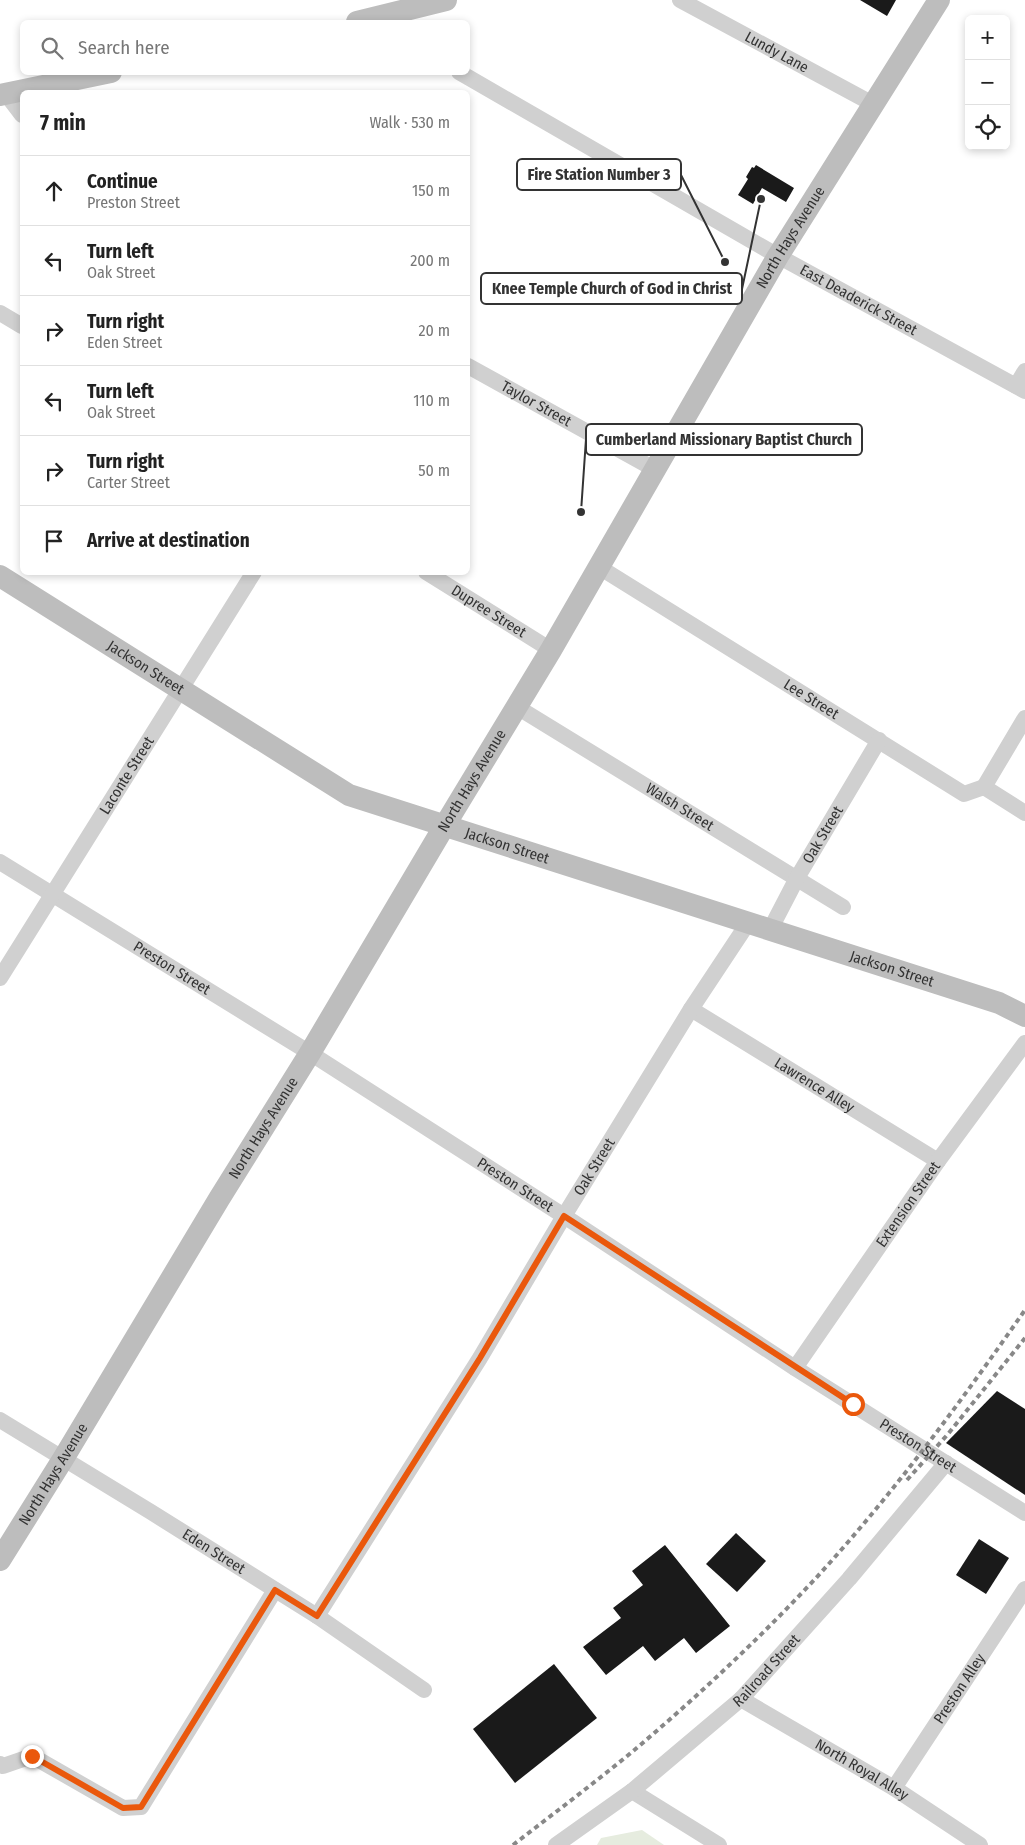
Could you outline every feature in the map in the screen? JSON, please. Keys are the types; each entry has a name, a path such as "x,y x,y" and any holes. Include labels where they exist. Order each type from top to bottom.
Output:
{"street":[{"path":"373,20 446,0"},
{"name":"Lundy Lane","path":"680,0 873,104"},
{"name":"North Hays Avenue","path":"0,1560 310,1053 445,824 517,707 656,470 778,256 939,0"},
{"path":"23,90 96,75"},
{"name":"East Deaderick Street","path":"464,75 778,256 1020,389"},
{"path":"3,94 20,91"},
{"path":"3,94 20,113"},
{"path":"0,312 20,325"},
{"name":"Taylor Street","path":"470,367 656,470"},
{"path":"1020,389 1025,371"},
{"name":"Lee Street","path":"599,568 964,794 984,788"},
{"name":"Laconte Street","path":"0,978 252,575"},
{"name":"Dupree Street","path":"431,575 551,650"},
{"name":"Jackson Street","path":"0,576 349,795 445,824 999,1004 1025,1016"},
{"name":"Walsh Street","path":"517,707 842,907"},
{"path":"1025,718 984,788 1025,813"},
{"name":"Oak Street","path":"770,930 797,878 879,740"},
{"name":"Preston Street","path":"0,862 310,1053 564,1216 795,1368 1025,1513"},
{"name":"Oak Street","path":"317,1616 480,1358 564,1216 691,1009 748,923"},
{"name":"Lawrence Alley","path":"691,1009 938,1161"},
{"name":"Extension Street","path":"795,1368 938,1161 1025,1043"},
{"name":"Eden Street","path":"0,1420 317,1616 424,1690"},
{"name":"Railroad Street","path":"556,1845 632,1791 741,1699 849,1579 946,1463"},
{"name":"Preston Alley","path":"894,1788 1025,1588"},
{"path":"0,1764 3,1766 32,1756 123,1808 141,1807 275,1590"},
{"name":"North Royal Alley","path":"741,1699 894,1788 980,1845"},
{"path":"632,1791 718,1845"}],"shaded area":[{"path":"642,1830 664,1845 597,1845 601,1838"}],"building":[{"path":"860,0 896,0 887,16"},
{"path":"756,165 794,188 786,202 762,188 753,204 738,195 748,179 746,177 752,167 754,168"},
{"path":"997,1391 1025,1409 1025,1495 946,1443"},
{"path":"736,1533 766,1561 737,1592 706,1564"},
{"path":"979,1539 1009,1558 986,1594 956,1575"},
{"path":"665,1545 730,1626 696,1653 684,1638 655,1661 643,1646 606,1675 583,1647 621,1618 613,1608 643,1585 632,1571"},
{"path":"554,1664 597,1718 515,1783 473,1729"}],"railway":[{"path":"513,1845 603,1776 656,1732 727,1668 794,1601 899,1481 951,1414 1025,1310"},
{"path":"907,1480 948,1434 1025,1338"}],"place":[{"name":"Knee Temple Church of God in Christ","path":"761,199"},
{"name":"Fire Station Number 3","path":"725,262"},
{"name":"Cumberland Missionary Baptist Church","path":"581,512"}],"route":[{"path":"32,1756 123,1808 141,1807 275,1590 317,1616 480,1358 564,1216 853,1404"}]}
